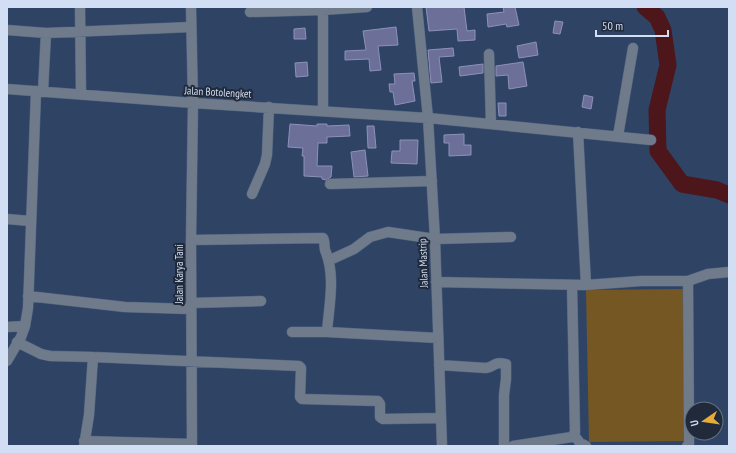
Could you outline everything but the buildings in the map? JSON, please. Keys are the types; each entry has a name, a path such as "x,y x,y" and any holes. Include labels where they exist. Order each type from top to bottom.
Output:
{"street":[{"path":"80,7 81,94"},
{"name":"Jalan Karya Tani","path":"191,7 193,103 190,362 192,445"},
{"path":"250,12 367,7"},
{"name":"Jalan Mastrip","path":"417,7 428,118 432,181 442,446"},
{"path":"323,10 323,111"},
{"path":"7,30 46,33 191,26"},
{"path":"7,361 21,337 25,326 28,296 30,221 46,33"},
{"path":"618,136 633,48"},
{"path":"489,54 491,124"},
{"name":"Jalan Botolengket","path":"7,89 428,118 651,140"},
{"path":"252,194 265,164 267,155 269,107"},
{"path":"578,132 586,285"},
{"path":"330,184 432,181"},
{"path":"7,219 30,221"},
{"path":"330,260 354,249 370,237 388,232 435,239 511,237"},
{"path":"191,240 322,238 330,260 332,283 327,332"},
{"path":"436,282 586,285 642,281 688,281 708,274 729,272"},
{"path":"687,446 689,444 688,281"},
{"path":"572,285 576,432 574,436"},
{"path":"28,296 125,307 190,306 261,301"},
{"path":"7,327 25,326"},
{"path":"292,332 327,332 438,338"},
{"path":"17,342 41,354 50,356 299,366 301,368 300,397 302,399 378,401 380,404 380,417 383,419 441,418"},
{"path":"93,357 89,415 84,444 192,445"},
{"path":"439,365 490,368 495,363 499,362 506,364 504,446"},
{"path":"513,446 574,436"},
{"path":"574,436 580,443 586,446"}],"shaded area":[{"path":"684,289 686,401 684,401 684,441 687,441 589,442 586,290"}],"waterway":[{"path":"645,7 657,17 663,30 668,65 657,110 658,151 682,184 717,190 729,195"}]}
